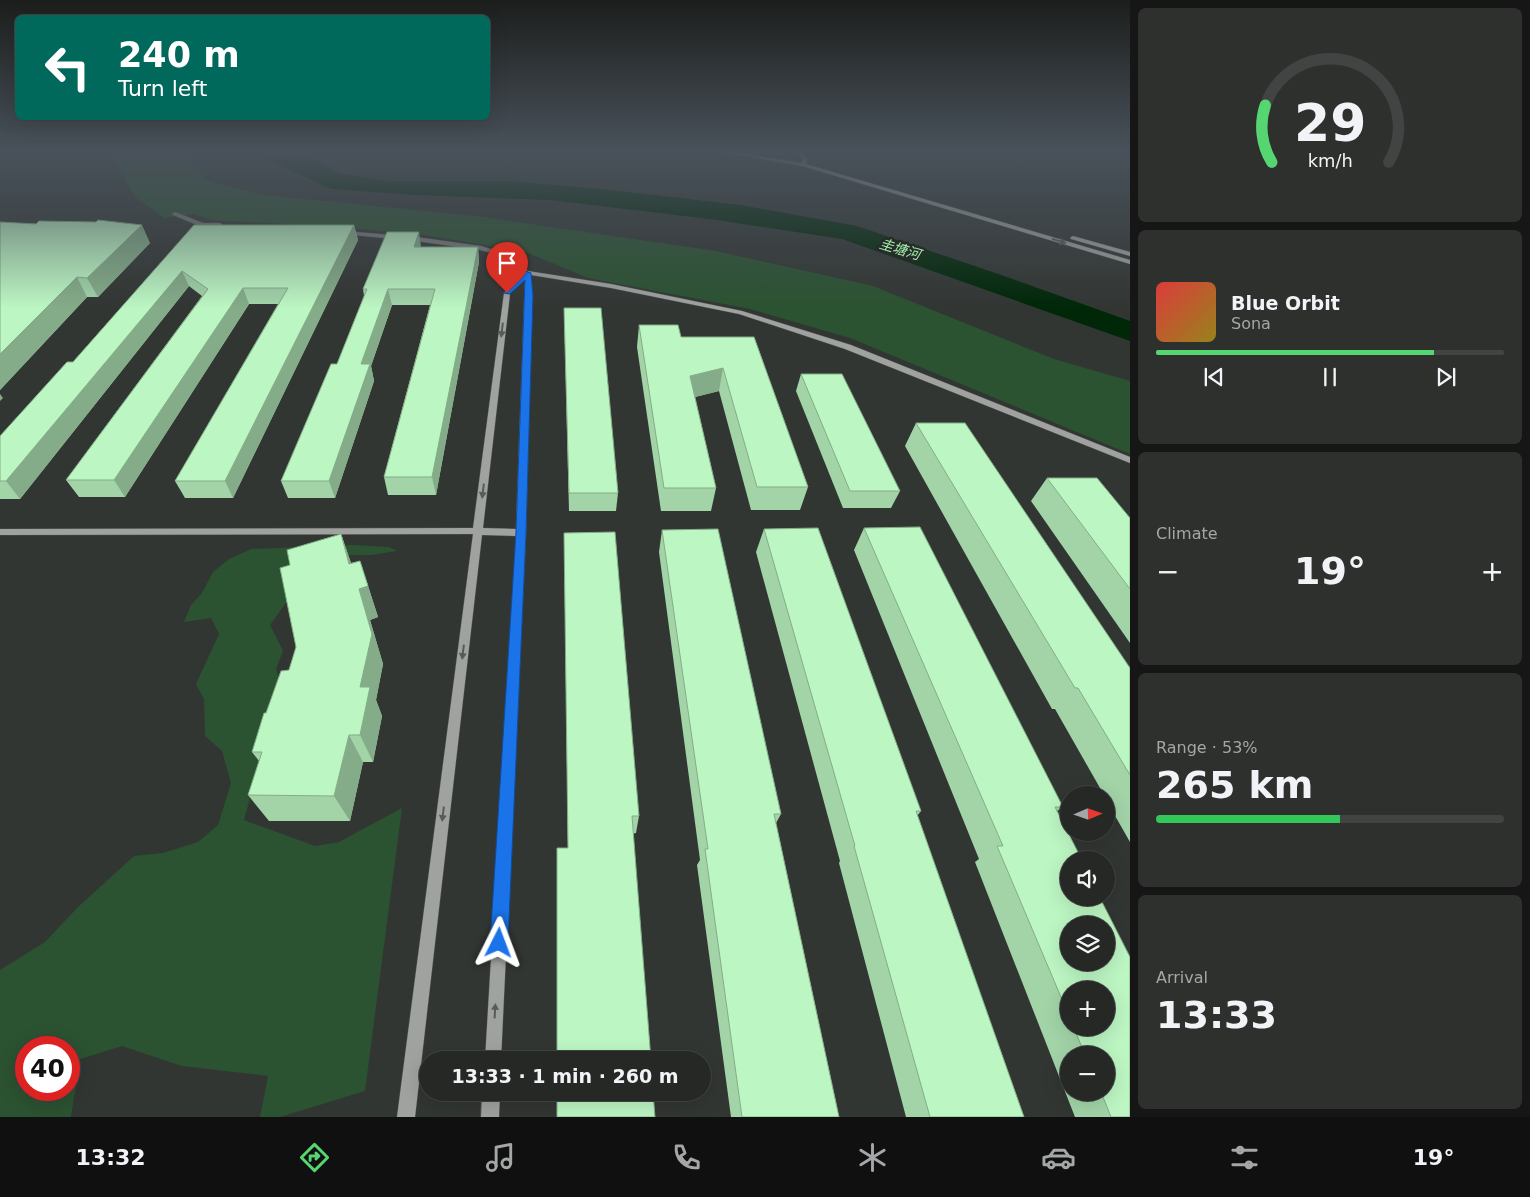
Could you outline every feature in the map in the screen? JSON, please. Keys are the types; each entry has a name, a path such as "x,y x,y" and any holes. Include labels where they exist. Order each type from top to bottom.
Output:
{"street":[{"path":"941,204 1130,262"},
{"path":"953,204 1130,254"},
{"path":"175,214 202,224 231,225"},
{"path":"338,232 416,239 481,248 502,254 528,273 611,286 740,312 848,347 1130,460"},
{"path":"406,1117 507,293 528,273"},
{"path":"493,1051 521,532 529,296 528,273"},
{"path":"0,532 521,532"},
{"path":"490,1117 491,1101"}],"shaded area":[{"path":"146,204 354,204 483,217 716,251 873,286 1054,359 1130,381 1130,454 850,338 750,309 588,278 526,252 424,235 338,227 211,220 194,214 164,218"},
{"path":"352,545 389,547 397,551 372,555 345,555 301,582 270,625 283,651 276,669 281,684 244,820 315,846 339,842 402,808 365,1091 280,1117 260,1117 268,1076 182,1066 122,1046 80,1059 80,1036 15,1036 15,1101 73,1101 71,1117 0,1117 0,970 45,942 78,907 134,856 163,853 198,842 218,825 231,783 222,751 205,736 204,699 196,684 219,634 211,618 184,622 191,605 202,593 213,572 229,559 251,549"}],"water":[{"name":"圭塘河","path":"584,204 733,204 857,226 1130,321 1130,341 842,239 717,220"}],"building":[{"path":"98,220 142,225 87,278 77,277 0,354 0,222 36,224 39,221 96,222"},
{"path":"194,225 354,225 225,481 175,481 288,288 243,288 114,480 66,480 208,289 182,271 6,481 0,481 0,436 67,362 73,362"},
{"path":"387,232 419,232 414,247 478,247 432,477 384,477 435,289 388,289 361,364 370,364 329,481 281,481 331,364 337,364 367,289 363,289"},
{"path":"564,308 601,308 618,493 569,493"},
{"path":"639,325 678,325 681,337 754,337 808,487 757,487 723,368 690,376 716,488 664,488"},
{"path":"801,374 842,374 900,491 850,491"},
{"path":"916,423 965,423 1130,668 1130,775 1078,688 1075,688"},
{"path":"1047,478 1097,478 1130,518 1130,589"},
{"path":"920,527 1060,801 1060,807 1055,807 1060,817 1060,841 1072,841 1077,851 1060,851 1060,906 1104,906 1109,916 1060,916 1060,971 1115,971 1115,928 1130,957 1130,1117 1111,1117 1105,1101 1115,1101 1115,1046 1081,1046 1077,1036 1115,1036 1115,981 1060,981 1060,995 997,846 1003,846 864,528"},
{"path":"818,528 921,811 916,811 1024,1117 930,1117 764,529"},
{"path":"718,529 781,814 774,814 839,1117 742,1117 705,849 708,849 662,530"},
{"path":"615,532 639,816 632,816 650,1051 557,1051 557,848 568,848 564,533"},
{"path":"341,534 349,564 360,561 368,586 359,589 372,634 360,687 370,687 360,735 349,735 334,796 248,795 262,752 252,752 264,713 266,713 281,671 289,670 296,647 280,568 290,565 287,550"},
{"path":"557,1101 654,1101 655,1117 557,1117"}],"route":[{"path":"499,943 521,532 529,296 528,273 507,293"}]}
